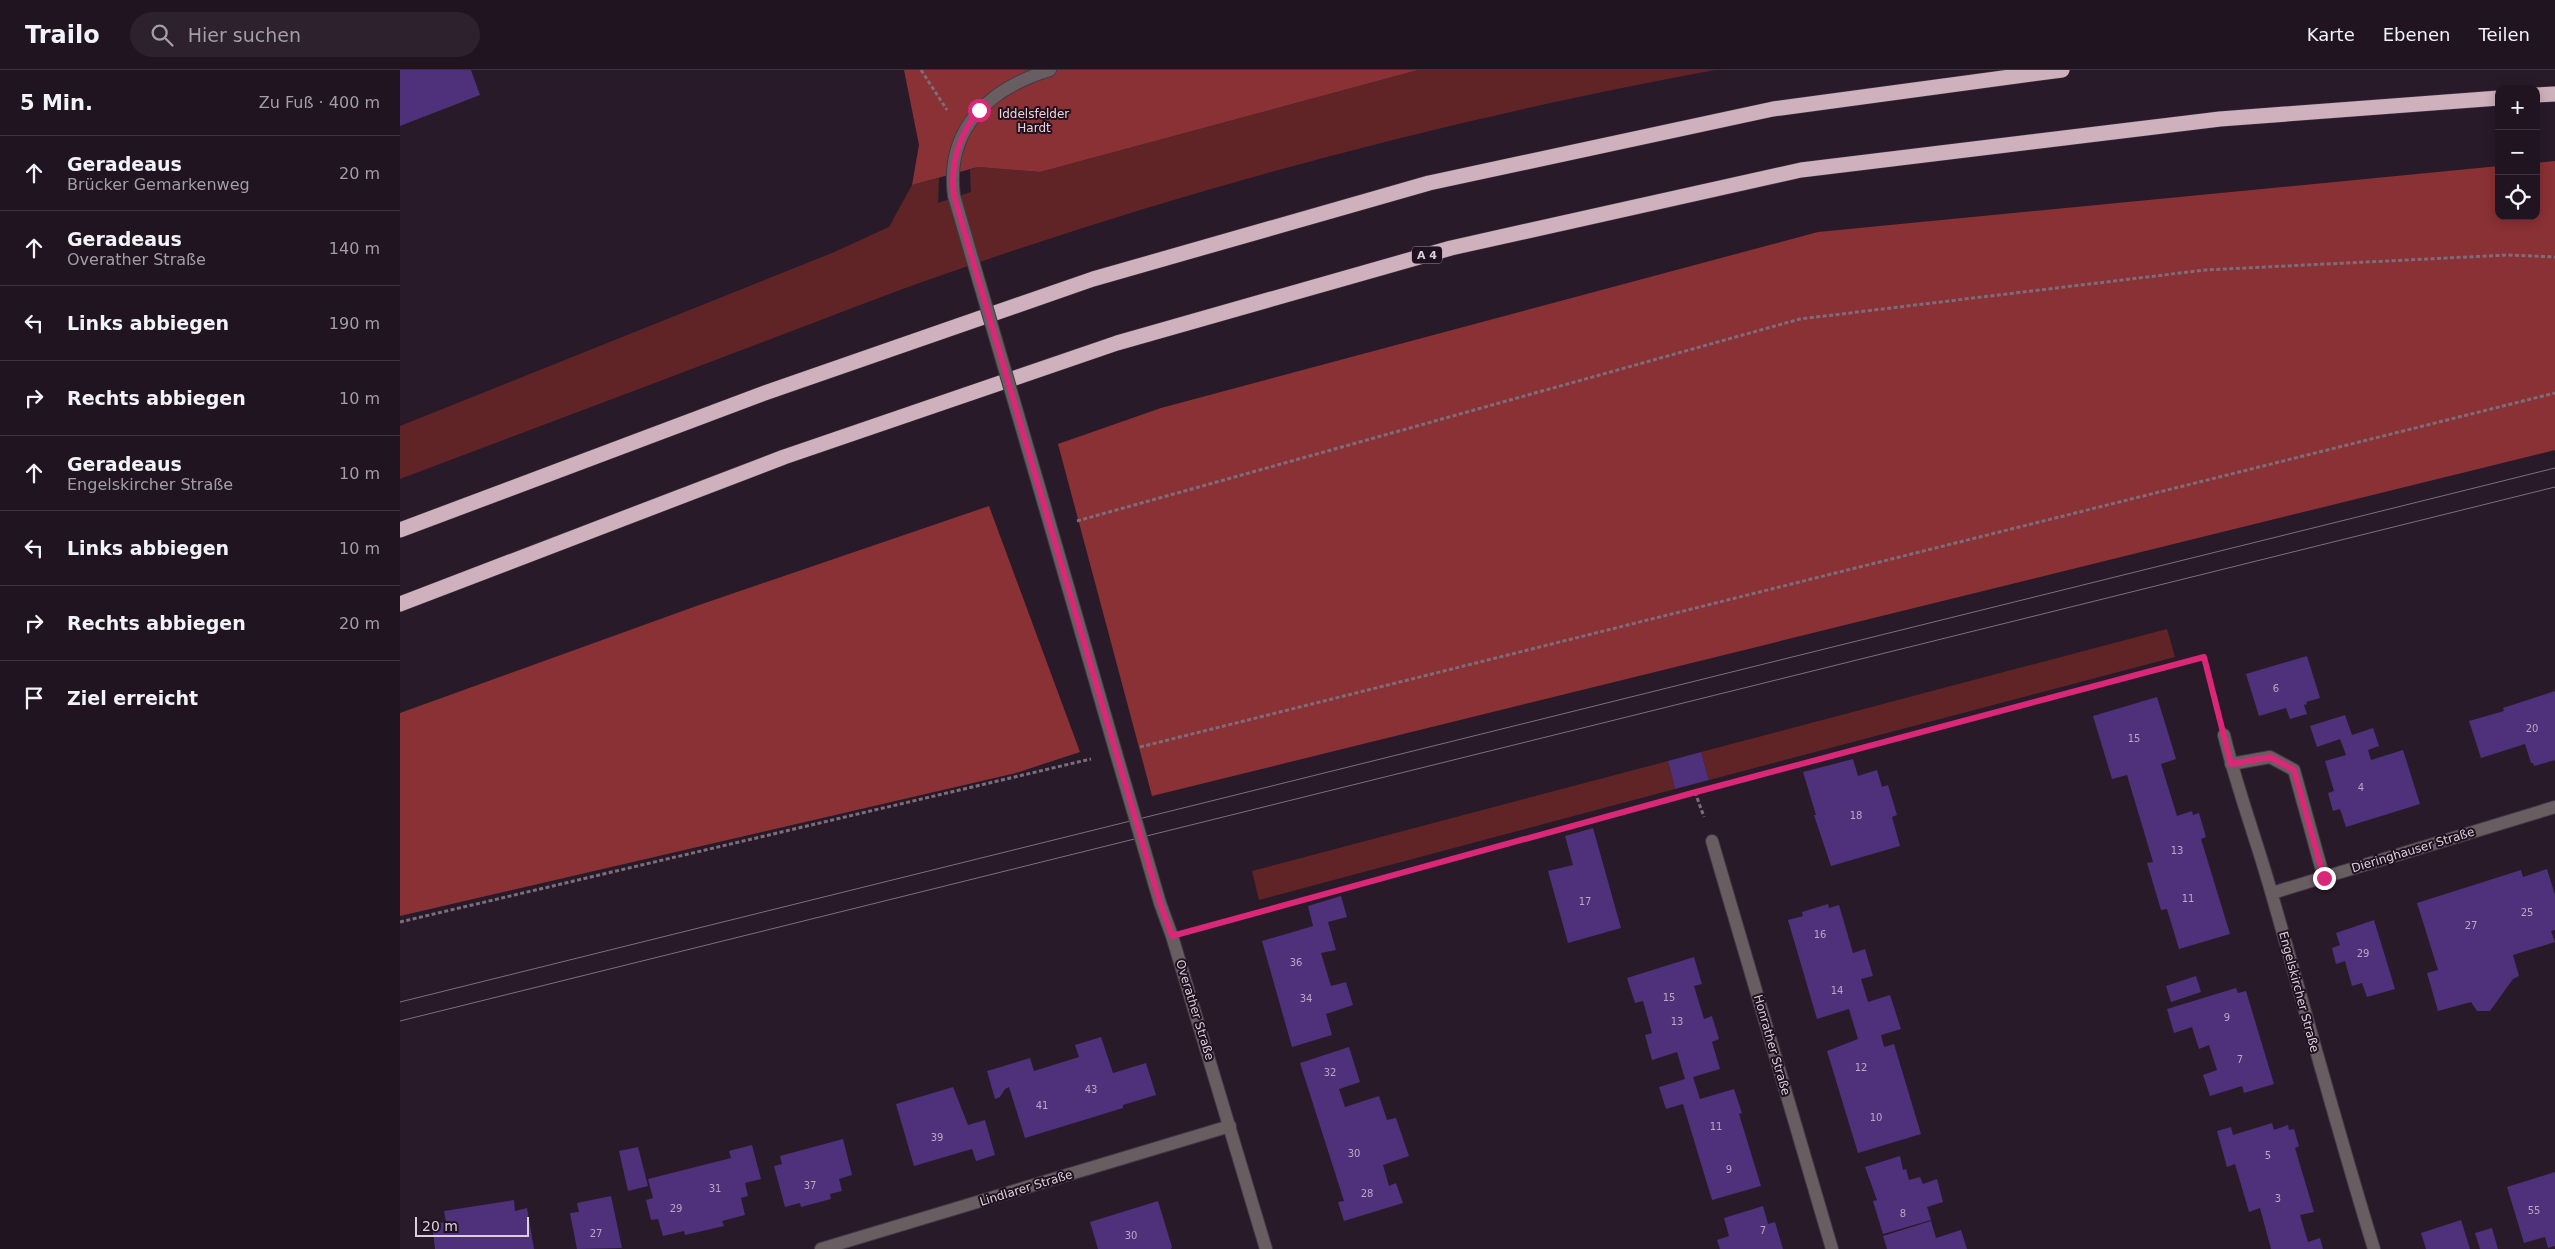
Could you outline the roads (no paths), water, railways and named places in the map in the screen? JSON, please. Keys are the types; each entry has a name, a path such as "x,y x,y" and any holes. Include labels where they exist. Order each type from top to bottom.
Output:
{"highway":[{"path":"400,530 762,394 1092,279 1429,183 1773,109 2062,70"},
{"path":"2540,95 2555,94"},
{"name":"A 4","path":"400,604 784,457 1107,346 1451,248 1801,170 2220,120 2495,98"}],"street":[{"name":"Overather Straße","path":"1050,70 1016,82 990,99 970,121 963,133 954,162 954,196 1160,903 1172,936 1266,1249"},
{"name":"Engelskircher Straße","path":"2224,735 2231,764 2272,893 2334,1120 2374,1249"},
{"path":"2231,764 2270,757 2294,770 2324,878"},
{"name":"Dieringhauser Straße","path":"2272,893 2555,807"},
{"name":"Honrather Straße","path":"1712,841 1832,1249"},
{"name":"Lindlarer Straße","path":"821,1249 1230,1126"}],"tram line":[{"path":"400,1002 2555,468"},
{"path":"400,1021 2555,487"}],"park label":[{"name":"Iddelsfelder Hardt","path":"1034,121"}]}
